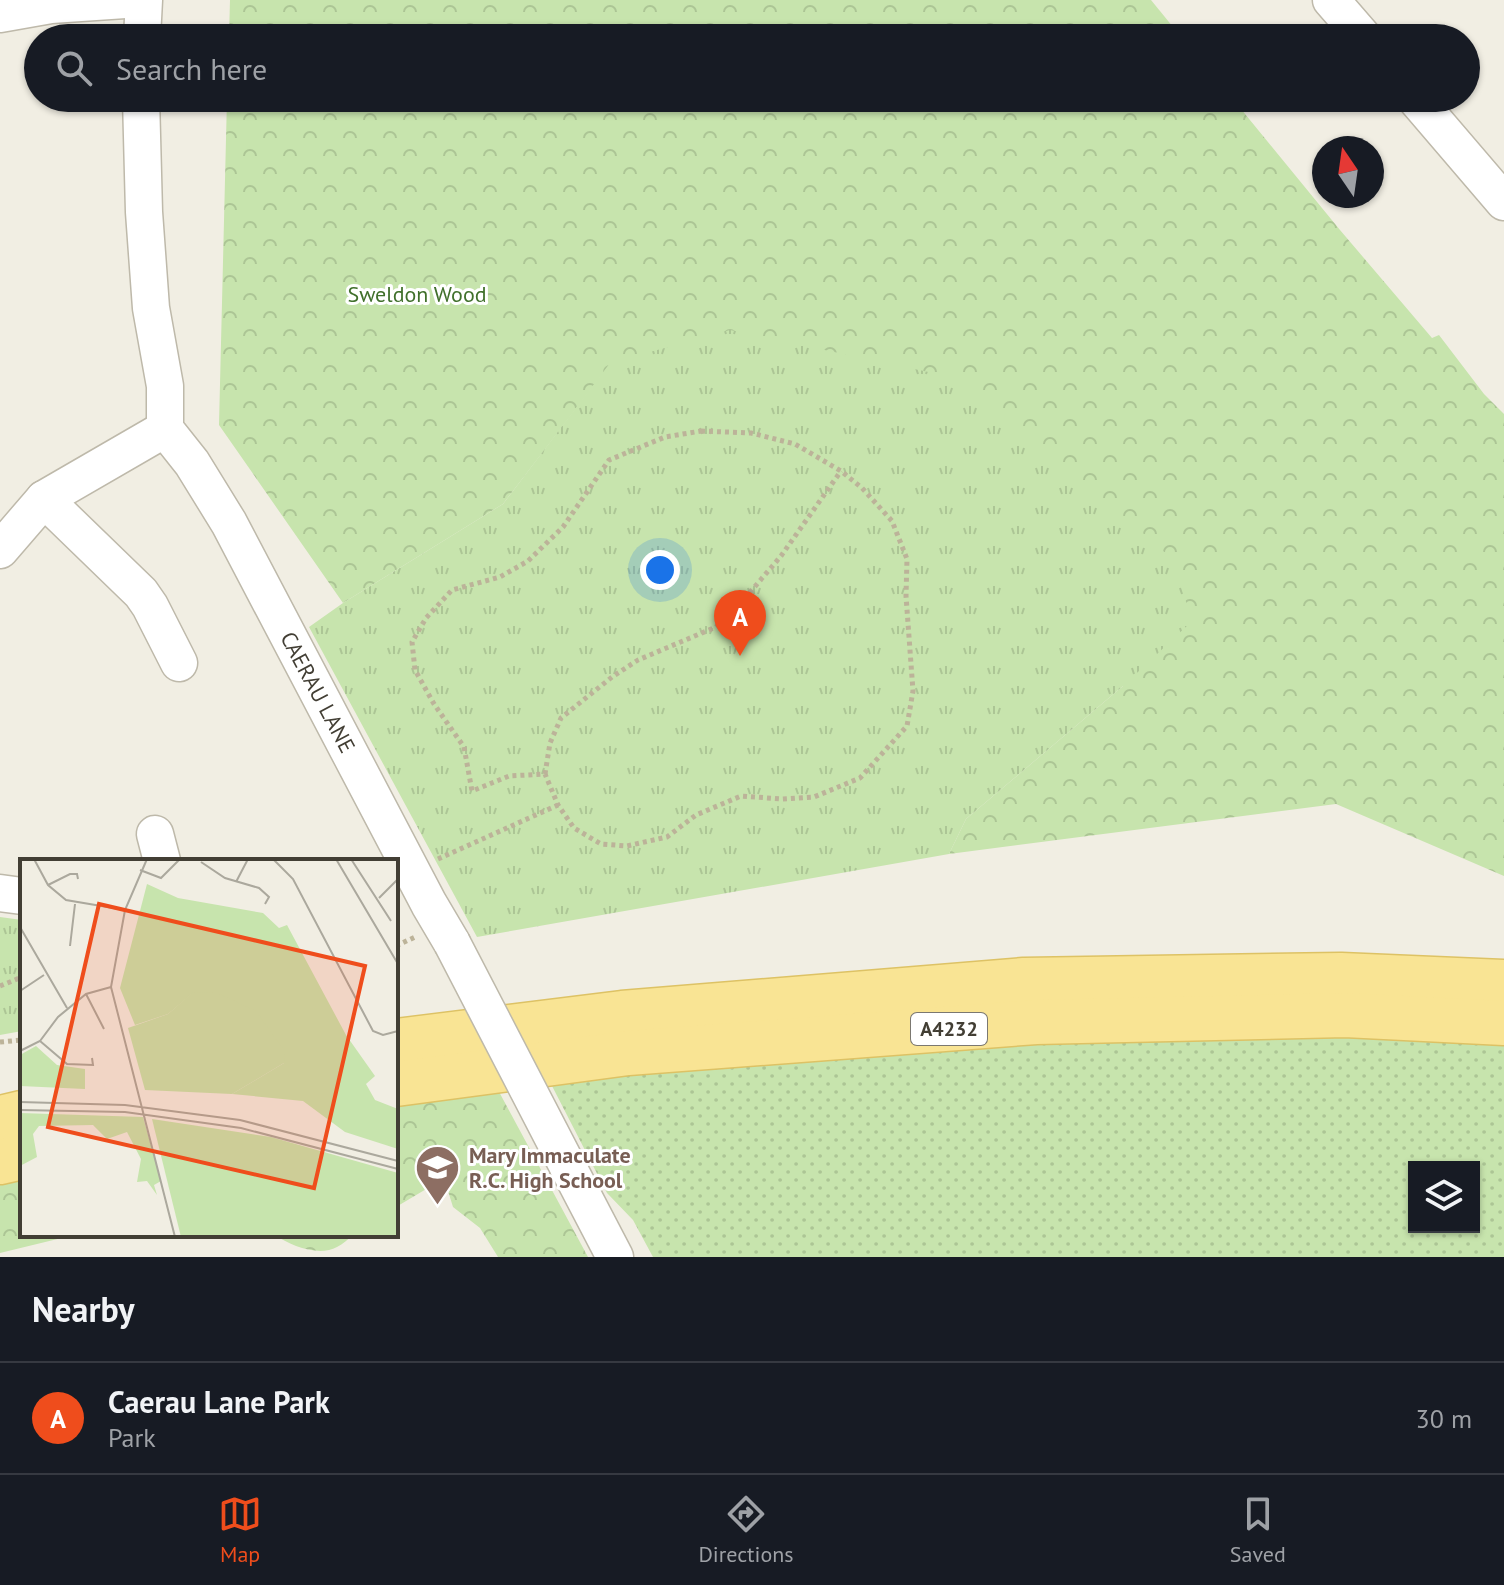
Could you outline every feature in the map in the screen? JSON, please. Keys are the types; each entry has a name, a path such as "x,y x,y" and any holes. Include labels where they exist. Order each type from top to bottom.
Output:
{"main road":[{"name":"A4232","path":"398,1041 622,1013 1024,980 1341,975 1504,982"},
{"name":"A4232","path":"398,1084 628,1053 1036,1022 1345,1015 1504,1023"},
{"path":"0,1118 20,1113"},
{"path":"0,1162 20,1157"}],"street":[{"path":"0,14 51,5 125,0"},
{"path":"143,24 144,0"},
{"path":"1331,0 1352,24"},
{"path":"0,550 44,499 165,429 165,386 151,308 141,112"},
{"path":"1427,112 1504,202"},
{"name":"CAERAU LANE","path":"165,429 192,463 229,523 615,1257"},
{"path":"44,499 141,593 179,663"},
{"path":"0,893 20,896"}],"path":[{"path":"545,774 509,776 472,791 464,747 415,670 412,642 426,618 452,590 500,577 528,561 563,527 609,460 665,437 701,431 751,433 795,444 841,471 862,488 892,521 907,559 906,596 913,691 907,726 860,778 814,797 782,799 741,796 696,815 667,837 627,846 601,844 574,828 558,805 545,774 550,743 561,718 638,660 716,627 781,556 841,471"},
{"path":"412,871 558,805"},
{"path":"0,986 20,978"},
{"path":"0,1042 20,1040"}],"green space":[{"path":"230,0 1151,0 1171,24 229,24"},
{"name":"Sweldon Wood","path":"227,112 1243,112 1312,196 1312,208 1322,208 1432,338 1439,335 1484,394 1504,414 1504,876 1336,804 949,854 966,819 1123,686 611,363 503,504 343,603 219,425"},
{"path":"730,330 971,381 1179,565 1190,623 1123,686 966,819 949,854 477,937 309,627 503,504 610,363"},
{"path":"0,917 20,920 20,1031 0,1035"},
{"path":"1212,1034 1504,1042 1504,1257 653,1257 633,1220 607,1193 551,1084 826,1053"},
{"path":"497,1088 588,1257 498,1257 480,1228 453,1207 448,1191 433,1185 398,1206 398,1099"},
{"path":"20,1169 20,1237 66,1237 0,1253 0,1174"},
{"path":"278,1237 350,1237 337,1247 322,1251 289,1243"}],"place":[{"name":"Caerau Lane Park","path":"740,656"},
{"name":"Mary Immaculate R.C. High School","path":"438,1207"}]}
